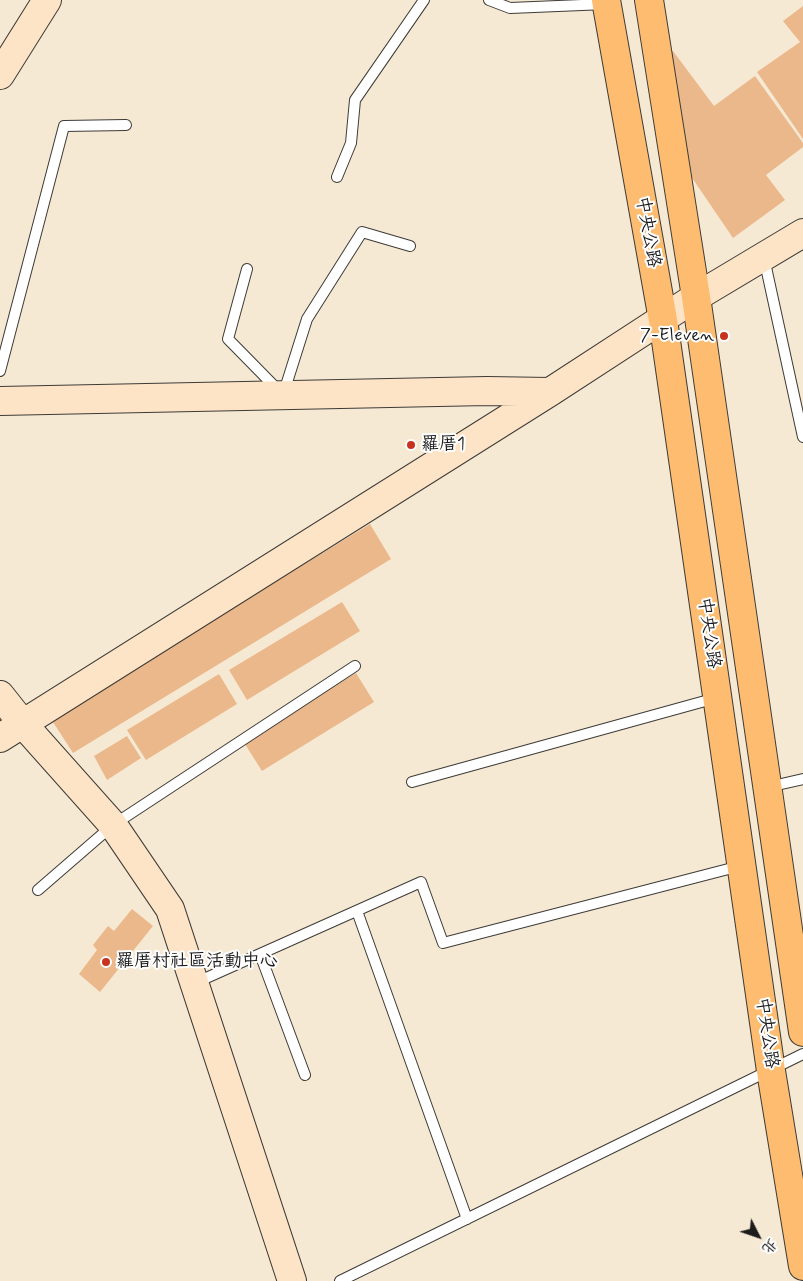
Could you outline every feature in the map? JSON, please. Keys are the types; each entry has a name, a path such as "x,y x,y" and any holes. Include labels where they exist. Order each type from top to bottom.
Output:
{"main road":[{"name":"中央公路","path":"649,0 696,297 803,1032"},
{"name":"中央公路","path":"606,2 663,320 771,1071 803,1266"}],"street":[{"path":"0,75 47,0"},
{"path":"0,738 550,392 696,297 803,233"},
{"path":"0,401 550,392"},
{"path":"0,695 23,724 113,825 170,909 292,1281"}],"lane":[{"path":"337,177 351,143 355,100 424,0"},
{"path":"489,0 510,8 606,2"},
{"path":"0,371 64,126 126,126"},
{"path":"246,269 228,339 283,395 307,319 362,232 410,246"},
{"path":"764,257 803,437"},
{"path":"38,890 113,825 355,666"},
{"path":"412,782 717,698"},
{"path":"767,788 803,779"},
{"path":"195,983 421,882 444,943 741,866"},
{"path":"356,911 467,1219"},
{"path":"260,954 305,1075"},
{"path":"340,1281 803,1054"}],"building":[{"path":"803,6 803,139 757,72 800,42 783,21"},
{"path":"673,51 714,106 755,76 803,143 803,147 766,175 785,200 733,238 684,166 667,54"},
{"path":"370,524 391,559 73,753 51,719"},
{"path":"342,602 360,631 247,700 229,670"},
{"path":"356,673 374,702 262,771 243,741"},
{"path":"219,674 237,704 146,760 127,730"},
{"path":"127,736 141,758 107,780 94,756"},
{"name":"羅厝村社區活動中心","path":"132,909 153,926 100,992 79,974 97,950 93,945 108,926 114,931"}],"place":[{"name":"7-Eleven","path":"724,336"},
{"name":"羅厝1","path":"411,445"},
{"name":"羅厝村社區活動中心","path":"106,962"}]}
